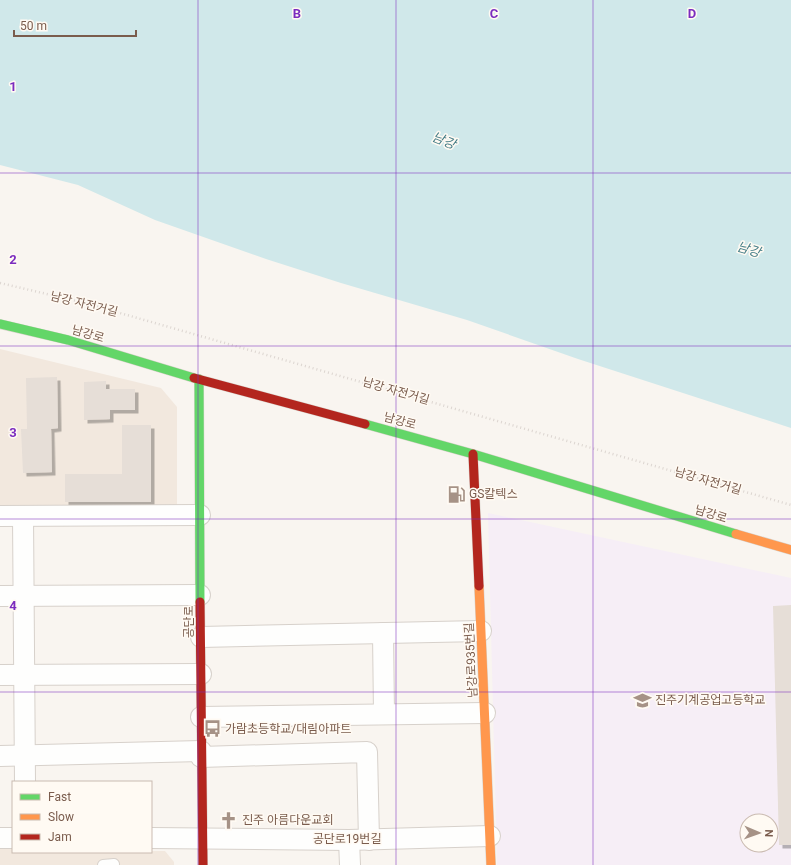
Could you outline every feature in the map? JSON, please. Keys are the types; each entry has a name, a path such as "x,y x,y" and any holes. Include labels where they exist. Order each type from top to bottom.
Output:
{"street":[{"name":"남강로","path":"0,324 68,340 199,379 473,454 791,550"},
{"name":"공단로","path":"199,379 203,865"},
{"name":"남강로935번길","path":"473,454 491,865"},
{"path":"0,516 200,515"},
{"path":"23,516 25,781"},
{"path":"0,596 200,595"},
{"path":"201,637 481,631"},
{"path":"383,633 384,714"},
{"path":"0,675 201,674"},
{"path":"201,717 485,713"},
{"path":"0,756 367,752 369,840"},
{"name":"공단로19번길","path":"152,838 369,840 490,836"},
{"path":"0,838 12,838"},
{"path":"349,840 350,865"}],"lane":[{"path":"103,865 114,864"}],"path":[{"name":"남강 자전거길","path":"0,283 92,305 791,505"}],"shaded area":[{"path":"0,349 161,388 177,407 177,512 0,511"},
{"name":"진주기계공업고등학교","path":"488,513 791,578 791,865 497,865"},
{"path":"0,849 12,849 12,853 152,853 152,851 165,851 174,862 174,865 0,865"}],"water":[{"name":"남강","path":"0,0 791,0 791,428 578,359 467,320 266,259 155,220 78,185 0,165"}],"building":[{"path":"57,377 58,428 51,429 52,472 23,473 21,429 27,429 26,378"},
{"path":"106,381 106,389 135,389 135,410 110,410 110,419 84,420 84,382"},
{"path":"122,425 151,425 151,502 65,502 65,474 122,474"},
{"path":"791,605 791,845 779,845 773,606"}],"traffic: fast":[{"path":"0,324 68,340 194,378"},
{"path":"199,379 200,602"},
{"path":"365,424 473,454 736,534"}],"traffic: slow":[{"path":"736,534 791,550"},
{"path":"479,586 491,865"}],"traffic: jam":[{"path":"194,378 365,424"},
{"path":"473,454 479,586"},
{"path":"200,602 203,865"}],"place":[{"name":"GS칼텍스","path":"456,494"},
{"name":"진주기계공업고등학교","path":"642,700"},
{"name":"가람초등학교/대림아파트","path":"212,729"},
{"name":"진주 아름다운교회","path":"229,820"}]}
